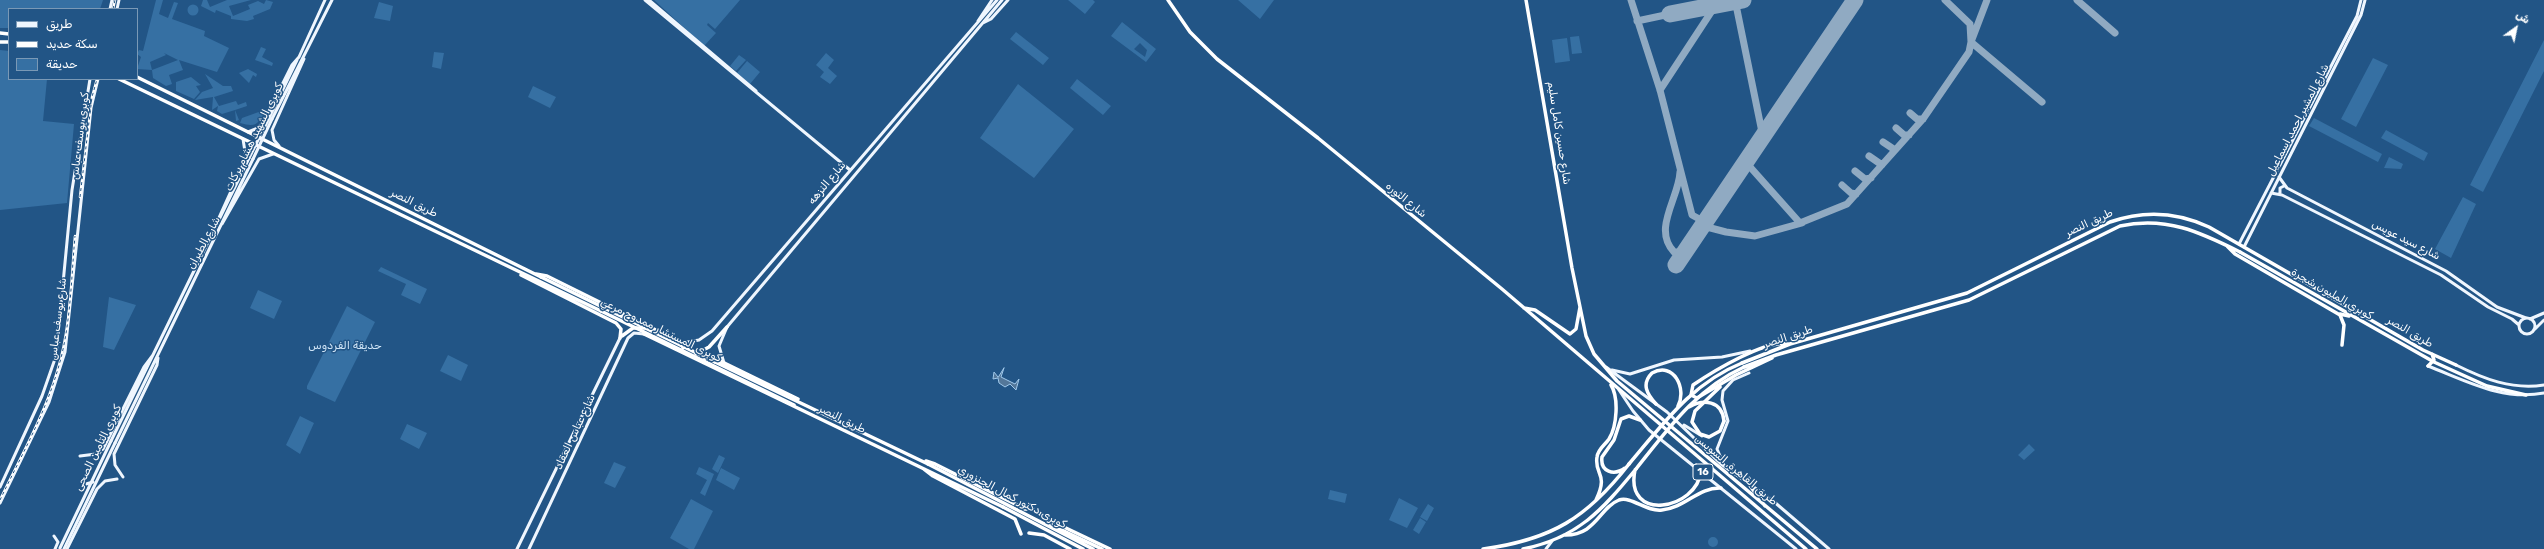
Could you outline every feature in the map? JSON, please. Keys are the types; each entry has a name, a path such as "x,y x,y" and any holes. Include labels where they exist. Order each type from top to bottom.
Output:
{"highway":[{"name":"شارع الثوره","path":"1168,0 1190,32 1215,58 1318,138 1524,308 1640,407"},
{"name":"شارع حسين كامل سليم","path":"1526,0 1572,268 1589,344 1602,363"},
{"name":"طريق النصر","path":"138,78 534,274 547,276 682,343"},
{"name":"طريق النصر","path":"121,80 520,272 528,280 616,323"},
{"path":"248,141 253,139 252,134"},
{"path":"269,151 267,146 271,143"},
{"name":"طريق النصر","path":"1629,464 1678,406 1707,380 1742,363 1790,344 1955,297 2110,222 2143,214 2184,217 2209,227 2432,354 2456,365"},
{"name":"طريق النصر","path":"1748,371 1776,355 1954,305 2015,281 2108,231 2136,223 2159,222 2183,226 2240,252"},
{"path":"2226,245 2235,254 2337,313 2348,317 2351,313 2349,307"},
{"name":"كوبري المليون شجرة","path":"2240,252 2434,362 2487,386 2526,395"},
{"name":"كوبرى المستشار ممدوح مرعي","path":"520,272 794,405"},
{"name":"كوبرى المستشار ممدوح مرعي","path":"534,274 799,401"},
{"path":"1524,308 1535,310 1571,334 1576,329 1580,306"},
{"path":"618,311 621,318 616,323 621,329 620,338"},
{"path":"2337,313 2344,323 2342,345"},
{"path":"678,351 691,354 703,351 727,327"},
{"path":"620,338 633,328 656,330"},
{"name":"طريق النصر","path":"644,334 788,405 794,405 922,466 933,476 1015,519"},
{"path":"678,351 684,348 682,343"},
{"path":"1748,371 1728,380 1701,398 1691,395 1691,388 1699,381 1724,366 1764,348 1780,343 1790,344"},
{"path":"1812,345 1813,349"},
{"path":"2428,366 2434,360 2432,354"},
{"name":"طريق النصر","path":"704,364 704,358 710,356 792,395 799,401 923,461 935,464 1020,506 1033,509"},
{"name":"طريق القاهرة, السويس","path":"1602,363 1614,378 1644,404 1817,549"},
{"path":"1656,404 1647,393 1648,379 1652,373 1662,370 1675,376 1682,389 1678,406"},
{"path":"1523,549 1564,535 1596,515 1686,408 1713,384 1748,371"},
{"path":"1686,408 1699,402 1711,402 1720,409 1724,420 1718,433 1704,436 1694,426 1694,413 1728,380"},
{"path":"1595,504 1603,482 1597,464 1597,456 1611,435 1614,418 1615,395 1608,381"},
{"name":"طريق القاهرة, السويس","path":"1640,407 1806,549"},
{"path":"1629,464 1619,472 1610,472 1604,467 1602,457 1614,440 1621,419 1629,416 1640,420"},
{"name":"كوبرى دكتور كمال الجنزوري","path":"923,461 1093,549"},
{"path":"1483,549 1539,538 1571,522 1595,504 1629,464"},
{"name":"كوبرى دكتور كمال الجنزوري","path":"922,466 1082,549"},
{"path":"1636,469 1634,483 1637,494 1646,503 1656,506 1673,502 1688,494 1697,484 1701,471"},
{"path":"1748,483 1767,508"},
{"path":"1564,535 1576,534 1587,528 1616,502 1628,500 1648,509 1663,510 1679,505 1703,490 1721,488"},
{"path":"1020,506 1020,513 1015,519 1021,534"},
{"path":"1039,513 1056,524 1110,549"},
{"path":"1040,522 1064,530 1102,549"},
{"path":"1050,538 1043,531 1043,526 1048,522 1056,524"},
{"path":"1029,533 1039,533 1070,549"},
{"path":"1070,543 1079,549"}],"main road":[{"path":"246,132 262,124 292,65 299,56 325,0"},
{"path":"279,147 274,140 272,130 302,67 304,57 332,0"},
{"path":"645,0 692,38"},
{"path":"649,0 757,93 850,170"},
{"name":"شارع النزهه","path":"977,22 980,14 992,0"},
{"path":"988,13 997,0"},
{"path":"988,13 1002,0"},
{"name":"شارع النزهه","path":"982,23 991,19 1008,0"},
{"name":"شارع المشير احمد اسماعيل","path":"2244,247 2358,12 2361,0"},
{"name":"شارع المشير احمد اسماعيل","path":"2239,244 2361,15 2365,0"},
{"name":"شارع النزهه","path":"682,343 695,342 705,337 729,312 977,22 988,13"},
{"name":"شارع النزهه","path":"724,363 720,346 727,327 982,23 988,13"},
{"name":"كوبرى الشهيد هشام بركات","path":"271,118 299,56"},
{"name":"كوبرى الشهيد هشام بركات","path":"219,225 249,158 304,57"},
{"name":"كوبرى يوسف عباس","path":"72,190 84,107 90,80"},
{"name":"كوبرى يوسف عباس","path":"81,196 91,108 98,80"},
{"path":"262,124 264,131 272,130"},
{"path":"243,139 249,158 253,154 258,161 266,155 278,155"},
{"name":"شارع الطيران","path":"219,225 217,217 249,158"},
{"name":"شارع الطيران","path":"156,355 219,225 228,218 258,161"},
{"path":"2279,176 2284,186 2280,188 2280,193"},
{"name":"شارع سيد عويس","path":"2284,186 2443,269 2493,305 2519,316 2528,318"},
{"name":"شارع يوسف عباس","path":"0,487 42,396 55,362 72,190"},
{"path":"2270,194 2280,193 2441,275 2488,307 2515,320 2522,332 2526,334 2544,320"},
{"name":"شارع يوسف عباس","path":"0,503 49,402 60,371 65,344 81,196"},
{"path":"2243,236 2248,239"},
{"path":"764,271 767,275 771,275"},
{"path":"759,276 765,282"},
{"path":"729,312 734,319"},
{"path":"2519,325 2528,318 2544,313"},
{"path":"2515,320 2519,316"},
{"path":"2528,318 2534,324 2534,329"},
{"name":"شارع عباس العقاد","path":"529,549 628,338 634,333 644,334"},
{"name":"شارع عباس العقاد","path":"517,549 620,338"},
{"path":"1608,368 1619,373 1630,374 1674,360 1722,357 1764,348"},
{"path":"80,456 96,454 103,449 148,360 156,355 157,365 114,454 115,465 122,477"},
{"name":"كوبرى التأمين الصحى","path":"61,549 111,441 156,355"},
{"name":"كوبرى التأمين الصحى","path":"61,549 115,443 156,355"},
{"path":"1602,363 1678,421 1704,436"},
{"name":"طريق النصر","path":"2456,365 2500,383 2526,387 2544,385"},
{"name":"طريق النصر","path":"2428,366 2493,392 2526,395 2544,393"},
{"path":"1726,468 1717,449 1728,422 1722,395 1730,383 1748,371"},
{"name":"16","path":"1618,389 1640,420 1796,549"},
{"name":"طريق القاهرة, السويس","path":"1678,421 1726,468 1772,500 1828,549"},
{"path":"103,449 107,455 114,454"},
{"path":"54,536 58,542 67,548 97,489 105,481 117,479"},
{"path":"86,484 92,482 97,489"},
{"path":"1546,549 1554,539"},
{"path":"55,549 58,542"}],"green space":[{"path":"0,0 103,0 100,8 8,8 8,28 0,28"},
{"path":"156,0 163,0 159,14 168,18 174,2 178,3 172,19 205,31 204,36 229,48 217,72 179,60 183,70 169,75 172,84 166,86 153,78 152,70 138,69 141,57 138,55 139,50 143,51","holes":["164,53 178,60 152,70 150,62 166,55"]},
{"path":"203,0 207,0 210,7 227,0 251,0 229,6 233,16 250,9 248,5 258,1 264,4 266,0 273,2 270,9 253,16 254,19 247,21 231,19 231,16 216,10 215,13 201,6"},
{"path":"654,0 740,0 715,29 708,23 707,25 716,33 704,46"},
{"path":"1068,0 1093,0 1095,2 1085,14"},
{"path":"1238,0 1274,0 1260,19"},
{"path":"379,2 393,6 390,21 374,18"},
{"path":"193,4 197,6 199,10 197,14 193,16 189,14 187,10 189,6"},
{"path":"1122,22 1156,49 1146,62 1111,36","holes":["1140,43 1147,50 1145,57 1134,49"]},
{"path":"1016,32 1049,58 1043,65 1010,39"},
{"path":"1579,36 1582,53 1572,54 1570,37"},
{"path":"1567,38 1570,61 1555,63 1552,40"},
{"path":"2544,40 2544,71 2483,192 2470,185"},
{"path":"261,47 266,49 262,57 273,63 272,66 255,60"},
{"path":"0,50 8,51 8,80 47,80 43,121 74,124 67,203 0,210"},
{"path":"434,52 444,53 441,69 432,67"},
{"path":"826,53 834,60 828,68 837,76 830,84 820,77 824,72 816,65"},
{"path":"739,55 746,60 736,71 730,66"},
{"path":"2373,58 2388,65 2356,127 2341,119"},
{"path":"747,61 760,72 750,84 737,73"},
{"path":"248,69 257,74 256,77 253,75 249,83 239,73"},
{"path":"205,74 223,86 231,86 233,91 214,97 219,106 236,101 238,105 246,102 247,106 222,114 217,111 218,106 212,110 213,97 195,100 202,92 213,88"},
{"path":"191,77 201,85 196,86 200,92 194,99 176,91 176,82"},
{"path":"1077,79 1111,106 1103,115 1070,88"},
{"path":"1018,84 1074,129 1034,178 980,138"},
{"path":"533,86 556,97 550,108 528,97"},
{"path":"267,109 257,123 251,125 240,123 242,118"},
{"path":"235,110 239,120 236,121"},
{"path":"2314,118 2382,154 2378,162 2309,126"},
{"path":"2386,130 2428,153 2424,161 2381,138"},
{"path":"2389,157 2403,164 2401,169 2384,168"},
{"path":"2463,197 2476,204 2451,258 2435,249"},
{"path":"381,267 427,289 420,304 401,295 406,284 378,271"},
{"path":"258,290 282,301 274,319 250,308"},
{"path":"109,297 136,305 114,350 103,347"},
{"name":"حديقة الفردوس","path":"347,306 375,322 335,402 307,389 307,386"},
{"path":"448,355 468,365 461,381 440,371"},
{"path":"300,416 314,423 300,454 286,445"},
{"path":"407,424 427,433 419,449 400,439"},
{"path":"2029,444 2035,450 2024,460 2018,455"},
{"path":"719,455 725,458 718,473 712,469"},
{"path":"614,462 626,467 615,488 604,483"},
{"path":"699,467 714,474 705,496 700,493 707,480 696,474"},
{"path":"721,468 740,478 734,490 716,480"},
{"path":"1330,490 1347,494 1345,503 1328,499"},
{"path":"1399,498 1418,508 1407,528 1389,520"},
{"path":"691,499 713,511 694,549 689,549 670,538"},
{"path":"1428,504 1434,508 1427,521 1420,517"},
{"path":"1420,518 1426,522 1419,534 1413,530"},
{"path":"1711,537 1715,537 1717,538 1717,546 1711,547 1708,544 1708,540"}],"shaded area":[{"path":"1004,368 1001,377 1015,384 1019,379 1016,390 1010,384 1005,387 999,383 998,378 993,379 994,372 998,377"}],"taxiway":[{"path":"1631,0 1660,90 1692,215 1703,221 1708,217"},
{"path":"1660,90 1719,0"},
{"path":"1735,0 1763,137"},
{"path":"1751,168 1800,223 1847,204 1923,119 1969,52 1971,42 1970,24 1945,0"},
{"path":"1987,0 1971,42 2042,102"},
{"path":"2077,0 2115,33"},
{"path":"1637,21 1670,14"},
{"path":"1910,113 1917,119 1923,119"},
{"path":"1896,128 1904,135 1909,135"},
{"path":"1883,142 1895,150"},
{"path":"1869,156 1882,165"},
{"path":"1855,171 1865,179 1871,178"},
{"path":"1680,172 1679,182 1668,213 1666,233 1668,243 1674,252 1685,252"},
{"path":"1842,185 1851,193 1856,194"},
{"path":"1703,226 1726,232 1755,236 1802,223"}],"runway":[{"path":"1670,14 1743,0"},
{"path":"1676,265 1855,0"}],"railway":[{"path":"113,8 115,0"},
{"path":"80,197 92,97 97,80"},
{"path":"0,500 39,421 52,388 62,355 68,321 75,236"}]}
